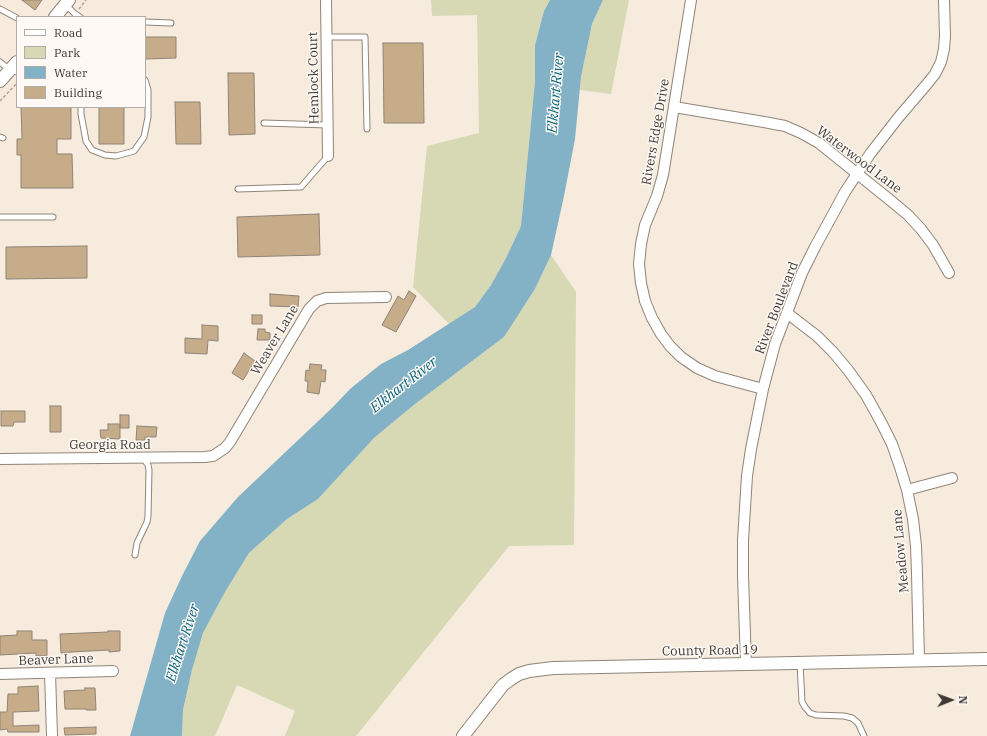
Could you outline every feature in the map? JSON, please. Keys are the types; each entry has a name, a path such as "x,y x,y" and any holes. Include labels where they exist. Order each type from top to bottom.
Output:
{"street":[{"name":"Hemlock Court","path":"326,0 328,156"},
{"name":"Rivers Edge Drive","path":"691,0 663,175 657,196 645,225 641,244 639,264 641,283 645,300 652,318 661,334 681,357 697,368 714,376 763,389"},
{"name":"River Boulevard","path":"746,664 743,540 747,476 763,389 775,344 802,273 830,217 870,154 935,74 941,62 945,36 944,0"},
{"path":"56,16 67,2"},
{"path":"0,81 15,68"},
{"name":"Waterwood Lane","path":"674,107 785,126 801,132 819,143 908,215 933,245 949,273"},
{"name":"Weaver Lane","path":"220,452 230,442 309,309 317,301 326,298 386,297"},
{"name":"Meadow Lane","path":"787,313 817,336 848,370 866,395 892,444 907,490 913,519 916,546 919,660"},
{"name":"Georgia Road","path":"0,459 205,457 213,456 220,452"},
{"path":"907,490 952,478"},
{"name":"County Road 19","path":"463,736 503,685 519,674 529,670 553,668 987,659"},
{"name":"Beaver Lane","path":"0,674 113,671"},
{"path":"50,673 52,736"}],"lane":[{"path":"67,2 75,14 78,16"},
{"path":"0,9 16,17"},
{"path":"146,22 171,23"},
{"path":"326,37 365,37 367,129"},
{"path":"0,62 15,68"},
{"path":"81,108 86,141 92,150 105,155 116,156 134,151 144,137 148,117 148,90 146,83"},
{"path":"264,123 328,124"},
{"path":"238,189 301,187 328,156"},
{"path":"0,217 53,217"},
{"path":"135,555 137,543 147,522 148,516 149,470 148,465 143,458"},
{"path":"800,663 802,702 810,713 816,715 844,716 852,718 858,723 864,736"}],"path":[{"path":"0,102 16,84"}],"green space":[{"path":"431,0 550,0 544,11 535,45 535,81 521,226 491,285 475,307 449,324 413,287 427,146 479,133 477,15 432,16"},
{"path":"603,0 629,0 611,94 580,90 581,77 592,24"},
{"path":"551,255 576,292 574,545 509,546 356,736 285,736 295,711 237,685 215,736 182,736 183,710 192,670 203,633 225,592 249,553 287,519 318,499 374,438 415,404 504,337 535,289"}],"water":[{"name":"Elkhart River","path":"550,0 603,0 592,24 581,77 575,139 551,255 535,289 504,337 415,404 374,438 318,499 287,519 249,553 225,592 203,633 192,670 183,710 182,736 130,736 165,613 200,541 238,497 350,389 381,364 408,350 475,307 491,285 521,226 535,81 535,45 544,11"}],"building":[{"path":"22,0 42,0 35,10"},
{"path":"146,37 176,37 176,58 146,59"},
{"path":"383,43 423,43 424,123 384,123"},
{"path":"228,73 254,73 255,134 229,135"},
{"path":"175,102 200,102 201,144 176,144"},
{"path":"21,108 71,108 71,139 57,139 57,154 72,154 73,188 21,188 21,155 17,155 17,139 22,139"},
{"path":"99,108 124,108 124,144 99,144"},
{"path":"319,214 320,255 238,257 237,217"},
{"path":"87,246 87,278 6,279 6,247"},
{"path":"409,291 416,296 396,332 382,325 398,296 404,300"},
{"path":"270,294 299,296 298,307 270,306"},
{"path":"252,315 262,315 262,324 252,324"},
{"path":"202,325 218,326 218,341 208,340 207,354 185,353 185,338 202,339"},
{"path":"258,329 265,329 265,332 270,333 270,340 257,340"},
{"path":"244,353 255,361 243,380 232,373"},
{"path":"310,364 322,365 321,370 326,370 325,382 321,381 319,394 307,392 308,381 305,381 306,370 309,371"},
{"path":"50,406 61,406 61,432 50,432"},
{"path":"1,411 25,411 25,422 14,422 13,426 1,426"},
{"path":"120,415 129,415 129,428 120,428"},
{"path":"108,424 120,424 120,439 101,438 100,430 108,430"},
{"path":"137,426 157,427 156,437 145,437 145,440 136,440"},
{"path":"17,631 32,631 32,640 47,640 47,656 36,656 36,653 0,655 0,636 17,635"},
{"path":"120,631 120,651 109,652 109,650 61,653 60,634"},
{"path":"38,686 39,711 13,712 13,726 39,725 39,732 8,732 7,729 0,730 0,712 7,712 8,694 18,694 18,687"},
{"path":"85,688 95,688 96,710 65,709 64,691 85,690"},
{"path":"96,727 96,734 65,735 64,728"}]}
